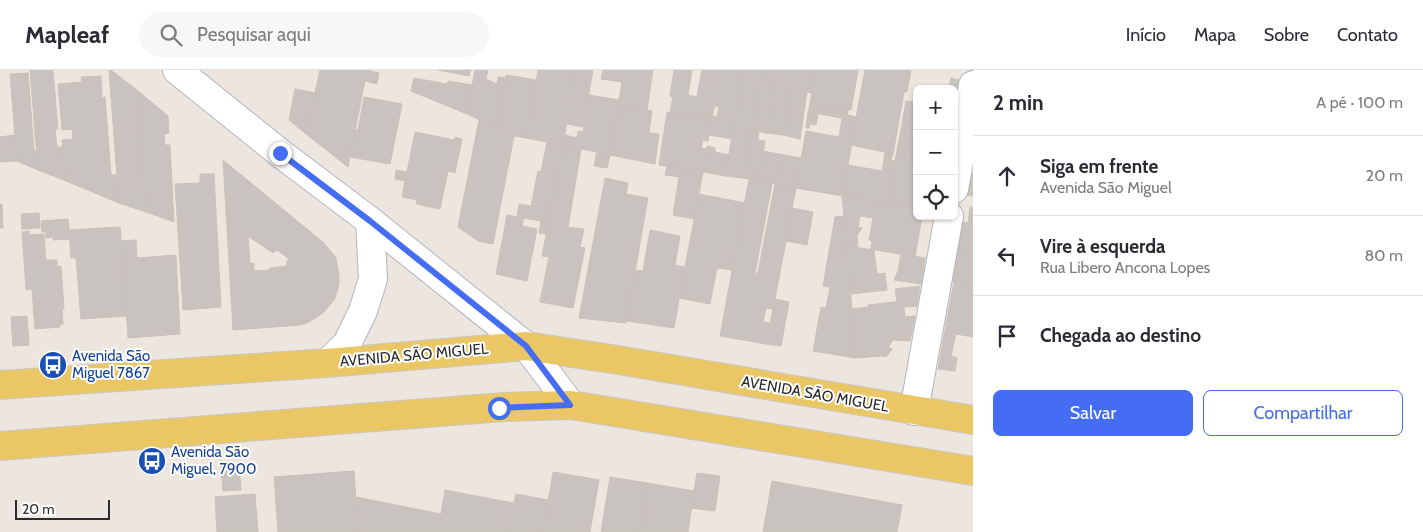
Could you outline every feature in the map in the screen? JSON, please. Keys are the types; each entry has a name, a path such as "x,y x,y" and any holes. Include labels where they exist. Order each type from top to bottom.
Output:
{"main road":[{"name":"AVENIDA SÃO MIGUEL","path":"0,384 327,363 526,346 973,420"},
{"path":"0,446 504,407 570,405 973,471"}],"street":[{"path":"178,70 280,153 370,221 526,346 570,405"},
{"path":"957,175 973,85"},
{"path":"914,411 948,220"},
{"path":"327,363 347,344 363,310 373,278 370,221"}],"building":[{"path":"30,70 53,70 58,129 55,129 57,147 63,147 66,181 38,170"},
{"path":"109,70 137,90 146,212 119,203"},
{"path":"320,70 367,70 348,167 306,134"},
{"path":"366,70 379,73 377,84 365,81"},
{"path":"438,70 471,70 469,76"},
{"path":"475,70 488,70 486,79 497,84 498,77 506,78 497,128 467,114"},
{"path":"538,70 576,70 563,145 526,138"},
{"path":"576,70 593,70 583,127 567,124"},
{"path":"603,70 624,70 622,82 601,79"},
{"path":"624,70 653,70 647,110 618,106"},
{"path":"674,70 692,70 688,95 697,97 702,70 721,70 712,120 670,112 673,97 670,96"},
{"path":"721,70 744,70 732,139 709,135 713,116 717,117 719,107 715,106"},
{"path":"744,70 762,70 743,178 725,176"},
{"path":"762,70 777,70 766,133 751,130"},
{"path":"777,70 794,70 783,135 766,133"},
{"path":"794,70 816,70 812,93 807,92 800,139 783,135"},
{"path":"816,70 858,70 851,110 810,103"},
{"path":"865,70 911,70 907,92 904,92 893,154 851,145"},
{"path":"28,73 34,151 36,151 38,170 17,161 10,74"},
{"path":"506,75 536,80 526,138 514,136 497,128"},
{"path":"101,76 102,98 105,97 111,175 116,175 119,203 66,181 62,140 73,139 72,129 62,130 58,84 82,82 81,77"},
{"path":"414,78 447,84 448,81 472,85 467,114 411,91"},
{"path":"951,78 959,80 958,85 950,85"},
{"path":"295,89 315,93 306,134 289,120"},
{"path":"137,90 168,116 169,133 164,134 165,145 170,145 174,222 146,212"},
{"path":"589,95 619,100 610,155 563,145 565,135 577,138 578,131 583,132"},
{"path":"364,97 402,104 390,164 350,157 355,129 358,130"},
{"path":"906,101 913,102 913,132 901,130"},
{"path":"810,103 848,110 847,119 808,112"},
{"path":"618,106 652,111 649,133 659,134 655,164 610,155"},
{"path":"667,112 712,120 708,141 703,140 701,148 707,149 703,172 659,165"},
{"path":"808,112 818,114 816,125 810,124 809,128 806,128"},
{"path":"847,115 857,117 842,196 796,188 806,131 839,137 842,118 847,119"},
{"path":"479,120 514,136 493,244 478,241 458,227"},
{"path":"751,130 759,131 758,140 765,141 758,181 743,178"},
{"path":"901,130 913,132 913,158 896,155"},
{"path":"415,132 454,140 455,137 462,139 455,173 448,171 440,209 416,204 417,200 402,197 405,181 395,179 396,170 407,172"},
{"path":"15,135 17,161 0,162 0,137"},
{"path":"547,142 563,145 546,234 539,233 541,221 517,217 519,204 531,206 538,171 541,172"},
{"path":"563,145 581,149 568,227 584,229 580,247 585,248 573,308 540,302 549,257 542,256"},
{"path":"707,146 715,148 715,152 729,155 725,176 703,172"},
{"path":"763,151 779,154 775,184 758,181"},
{"path":"597,152 610,155 607,168 594,166"},
{"path":"885,153 893,154 891,160 884,159"},
{"path":"779,154 801,158 796,188 775,184"},
{"path":"896,155 913,158 913,207 888,204"},
{"path":"884,159 895,161 888,204 842,196 848,165 882,171"},
{"path":"223,160 324,243 336,258 339,276 339,284 334,300 323,313 309,322 301,325 233,330","holes":["248,236 273,253 277,250 289,259 287,266 254,271 254,263 250,264"]},
{"path":"667,166 703,172 694,219 673,215 679,177 665,175"},
{"path":"971,173 973,173 973,196 967,195"},
{"path":"200,174 214,174 221,307 183,310 175,184 200,183"},
{"path":"605,178 628,183 626,194 648,198 626,323 579,318"},
{"path":"749,179 772,184 755,273 779,278 773,309 766,308 763,322 770,323 766,344 720,336"},
{"path":"775,184 796,188 779,278 758,273"},
{"path":"699,194 745,203 732,270 717,268 710,304 679,298"},
{"path":"842,196 913,207 913,220 921,220 915,257 871,249 872,241 869,240 873,218 860,216 858,227 862,228 857,235 858,247 847,246"},
{"path":"0,204 2,204 3,228 0,228"},
{"path":"970,207 973,207 973,224 968,224"},
{"path":"792,208 813,212 807,245 786,241"},
{"path":"39,213 40,228 22,229 21,214"},
{"path":"507,215 524,218 522,226 537,229 527,281 496,274"},
{"path":"844,216 856,358 813,351 821,307 826,308 830,287 823,286 835,217"},
{"path":"68,219 70,239 53,240 53,237 46,238 46,232 42,232 41,221"},
{"path":"962,222 973,224 973,255 956,252"},
{"path":"120,227 127,316 81,319 76,258 71,258 69,230"},
{"path":"650,230 680,236 675,265 685,267 674,328 626,321 635,270 643,271"},
{"path":"29,231 29,235 44,234 46,260 57,260 57,267 61,266 64,309 62,309 63,324 59,325 60,327 35,329 32,289 26,290 22,232"},
{"path":"136,240 137,258 176,255 180,334 128,338 121,241"},
{"path":"847,246 874,250 877,274 885,273 887,290 851,294"},
{"path":"956,252 973,255 973,285 951,281"},
{"path":"901,254 925,258 921,284 894,280 898,271"},
{"path":"954,281 973,285 973,337 956,334 951,356 957,358 955,371 938,369"},
{"path":"920,286 917,306 904,307 903,301 897,302 895,289"},
{"path":"775,299 789,302 781,346 766,344"},
{"path":"903,301 905,317 915,316 910,341 893,340 888,347 892,349 886,357 856,358 852,309"},
{"path":"27,316 29,345 13,346 11,317"},
{"path":"239,465 241,490 223,491 221,466"},
{"path":"354,471 358,532 278,532 274,477"},
{"path":"553,472 599,480 590,532 543,532"},
{"path":"697,473 720,476 715,511 691,508"},
{"path":"610,477 647,483 640,532 601,532"},
{"path":"772,481 902,505 897,532 763,532"},
{"path":"647,483 694,491 688,532 640,532"},
{"path":"445,490 513,503 508,532 358,532 356,497 441,514"},
{"path":"255,494 258,532 217,532 215,497"},
{"path":"516,494 548,500 543,532 508,532"}],"place":[{"name":"Avenida São Miguel 7867","path":"53,365"},
{"name":"Avenida São Miguel, 7900","path":"152,461"}],"route":[{"path":"280,153 370,221 526,346 570,405 499,408"}]}
